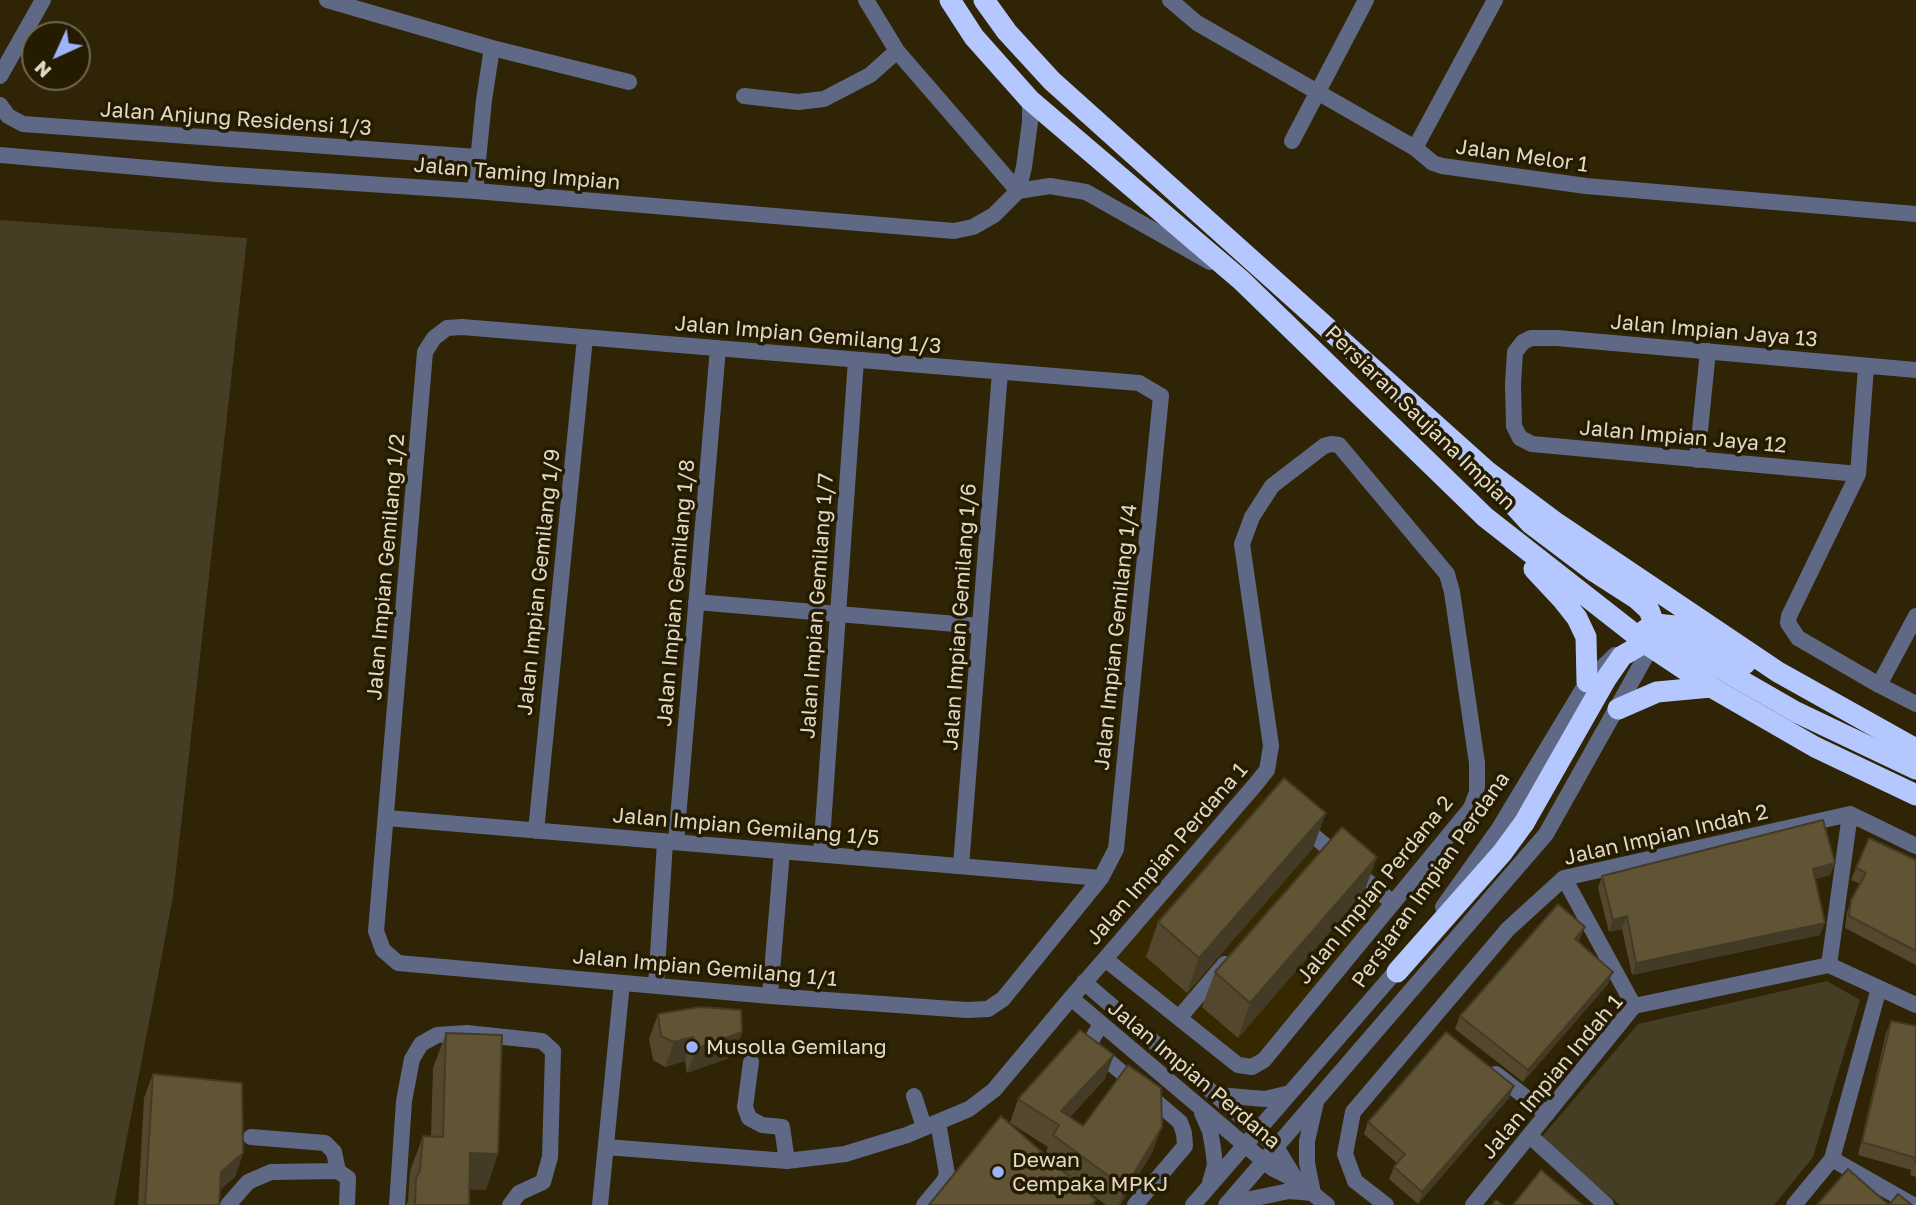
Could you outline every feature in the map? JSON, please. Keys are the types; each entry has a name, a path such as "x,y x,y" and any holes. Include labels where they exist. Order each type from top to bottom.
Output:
{"highway":[{"name":"Persiaran Saujana Impian","path":"950,0 974,37 1030,100 1241,280 1485,517 1649,636 1711,687 1815,747 1916,795"},
{"name":"Persiaran Saujana Impian","path":"984,0 1007,32 1052,81 1488,472 1555,522 1778,672 1916,749"},
{"path":"1488,472 1514,508 1530,523 1649,610 1649,636 1675,626 1756,670 1778,672"},
{"path":"1485,517 1562,598 1577,618 1586,637 1587,682"},
{"path":"1397,972 1502,853 1524,823 1606,679 1622,656 1641,645 1662,641 1683,647 1796,712 1916,769"},
{"path":"1618,709 1657,692 1711,687"}],"street":[{"path":"0,76 43,0"},
{"path":"327,0 492,48 629,82"},
{"path":"866,0 897,51 1018,191"},
{"name":"Jalan Melor 1","path":"1170,0 1197,23 1415,148 1433,163 1464,170 1586,186 1916,214"},
{"path":"1292,141 1366,0"},
{"path":"1415,148 1495,0"},
{"path":"475,191 492,48"},
{"path":"744,96 798,102 824,99 870,75 897,51"},
{"path":"1018,191 1030,122 1030,100"},
{"name":"Jalan Anjung Residensi 1/3","path":"0,105 8,116 23,124 477,157"},
{"name":"Jalan Taming Impian","path":"0,155 954,231 973,227 994,215 1018,191"},
{"path":"1018,191 1050,186 1086,192 1241,280"},
{"name":"Jalan Impian Gemilang 1/3","path":"447,328 462,327 1139,383 1161,396"},
{"name":"Jalan Impian Gemilang 1/2","path":"387,818 425,352 433,338 447,328"},
{"name":"Jalan Impian Gemilang 1/9","path":"536,831 585,338"},
{"name":"Jalan Impian Jaya 13","path":"1514,426 1515,352 1523,342 1531,338 1916,370"},
{"name":"Jalan Impian Gemilang 1/8","path":"656,986 696,601 718,348"},
{"path":"1697,460 1708,351"},
{"name":"Jalan Impian Gemilang 1/7","path":"821,854 856,360"},
{"path":"1866,367 1858,474 1788,616 1791,629 1798,638 1916,704"},
{"name":"Jalan Impian Gemilang 1/6","path":"961,866 1000,372"},
{"name":"Jalan Impian Gemilang 1/4","path":"1101,878 1116,849 1161,396"},
{"name":"Jalan Impian Jaya 12","path":"1514,426 1520,438 1532,444 1858,474"},
{"name":"Jalan Impian Perdana 2","path":"1105,959 1238,1065 1252,1067 1264,1060 1471,808 1476,792 1477,763 1452,592 1447,574 1339,445 1324,446 1272,486"},
{"name":"Jalan Impian Perdana 1","path":"606,1147 787,1161 845,1154 969,1109 994,1090 1084,982 1260,790 1271,746 1242,544 1252,517 1272,486"},
{"path":"696,601 980,626"},
{"path":"1879,685 1916,616"},
{"path":"1226,1205 1546,834 1618,709 1649,636"},
{"name":"Persiaran Impian Perdana","path":"1192,1205 1397,972 1498,830 1587,682 1616,654 1649,636"},
{"path":"1286,812 1323,853 1393,903"},
{"path":"1916,846 1850,814 1829,965 1916,1004"},
{"name":"Jalan Impian Indah 2","path":"1386,1205 1354,1181 1345,1154 1353,1112 1435,1026 1508,929 1564,878 1850,814"},
{"name":"Jalan Impian Gemilang 1/5","path":"387,818 1101,878"},
{"name":"Jalan Impian Gemilang 1/1","path":"387,818 376,931 383,950 398,963 770,996 967,1010 988,1009 1003,999 1101,878"},
{"path":"770,996 782,851"},
{"path":"1564,878 1634,1006"},
{"path":"1178,1018 1240,948"},
{"name":"Jalan Impian Indah 1","path":"1473,1205 1634,1006 1829,965"},
{"name":"Jalan Impian Perdana","path":"1084,982 1276,1147 1296,1180"},
{"path":"600,1205 622,983"},
{"path":"1794,1205 1832,1159 1880,988"},
{"name":"Jalan Impian Perdana","path":"1071,998 1263,1161 1296,1180"},
{"path":"1101,1024 1091,1041 1093,1048 1180,1122 1184,1133 1185,1146 1135,1205"},
{"path":"397,1205 404,1101 412,1059 421,1044 437,1035 467,1032 542,1041 553,1051 550,1157 543,1182 519,1194 510,1205"},
{"path":"751,1062 745,1107 749,1118 762,1125 782,1127 787,1161"},
{"path":"1483,1063 1547,1114"},
{"path":"1214,1095 1265,1099 1290,1093"},
{"path":"914,1096 931,1125 947,1174 923,1205"},
{"path":"1313,1193 1307,1163 1307,1141 1317,1100"},
{"path":"1199,1107 1210,1131 1213,1148 1214,1165 1210,1185"},
{"path":"1530,1136 1605,1205"},
{"path":"251,1137 325,1143 334,1152 338,1171"},
{"path":"1832,1159 1913,1205"},
{"path":"228,1205 248,1182 271,1172 338,1171 348,1178 347,1205"},
{"path":"1296,1180 1327,1205"},
{"path":"1226,1205 1289,1191 1313,1193"}],"shaded area":[{"path":"0,220 247,238 173,897 114,1205 0,1205"},
{"path":"1256,792 1385,903 1260,1053 1249,1059 1237,1058 1115,958"},
{"path":"1827,981 1860,1000 1813,1157 1774,1205 1620,1205 1540,1139 1638,1024"}],"building":[{"path":"1284,778 1326,813 1199,958 1158,922"},
{"path":"1823,820 1835,863 1813,869 1825,923 1636,963 1627,916 1613,920 1602,876"},
{"path":"1342,827 1377,857 1250,1003 1215,972"},
{"path":"1869,838 1916,860 1916,951 1849,916 1851,900 1866,873 1856,868"},
{"path":"1558,904 1585,927 1575,939 1613,972 1528,1070 1460,1016"},
{"path":"700,1007 741,1010 742,1032 696,1049 693,1037 674,1042 661,1036 658,1014"},
{"path":"1891,1021 1916,1026 1916,1158 1862,1142"},
{"path":"1080,1030 1114,1055 1061,1111 1083,1126 1128,1065 1161,1088 1162,1127 1125,1188 1053,1135 1059,1125 1018,1099"},
{"path":"1446,1032 1514,1086 1422,1192 1394,1167 1405,1154 1368,1122"},
{"path":"446,1033 502,1035 498,1154 470,1153 469,1205 415,1205 416,1178 420,1171 423,1136 443,1137"},
{"path":"153,1074 242,1083 243,1153 221,1172 219,1205 145,1205"},
{"path":"1001,1116 1096,1200 1091,1205 929,1205"},
{"path":"1848,1169 1889,1205 1817,1205"},
{"path":"1541,1170 1583,1205 1513,1205"},
{"path":"1898,1194 1912,1205 1889,1205"}],"place":[{"name":"Musolla Gemilang","path":"692,1047"},
{"name":"Dewan Cempaka MPKJ","path":"998,1172"}]}
